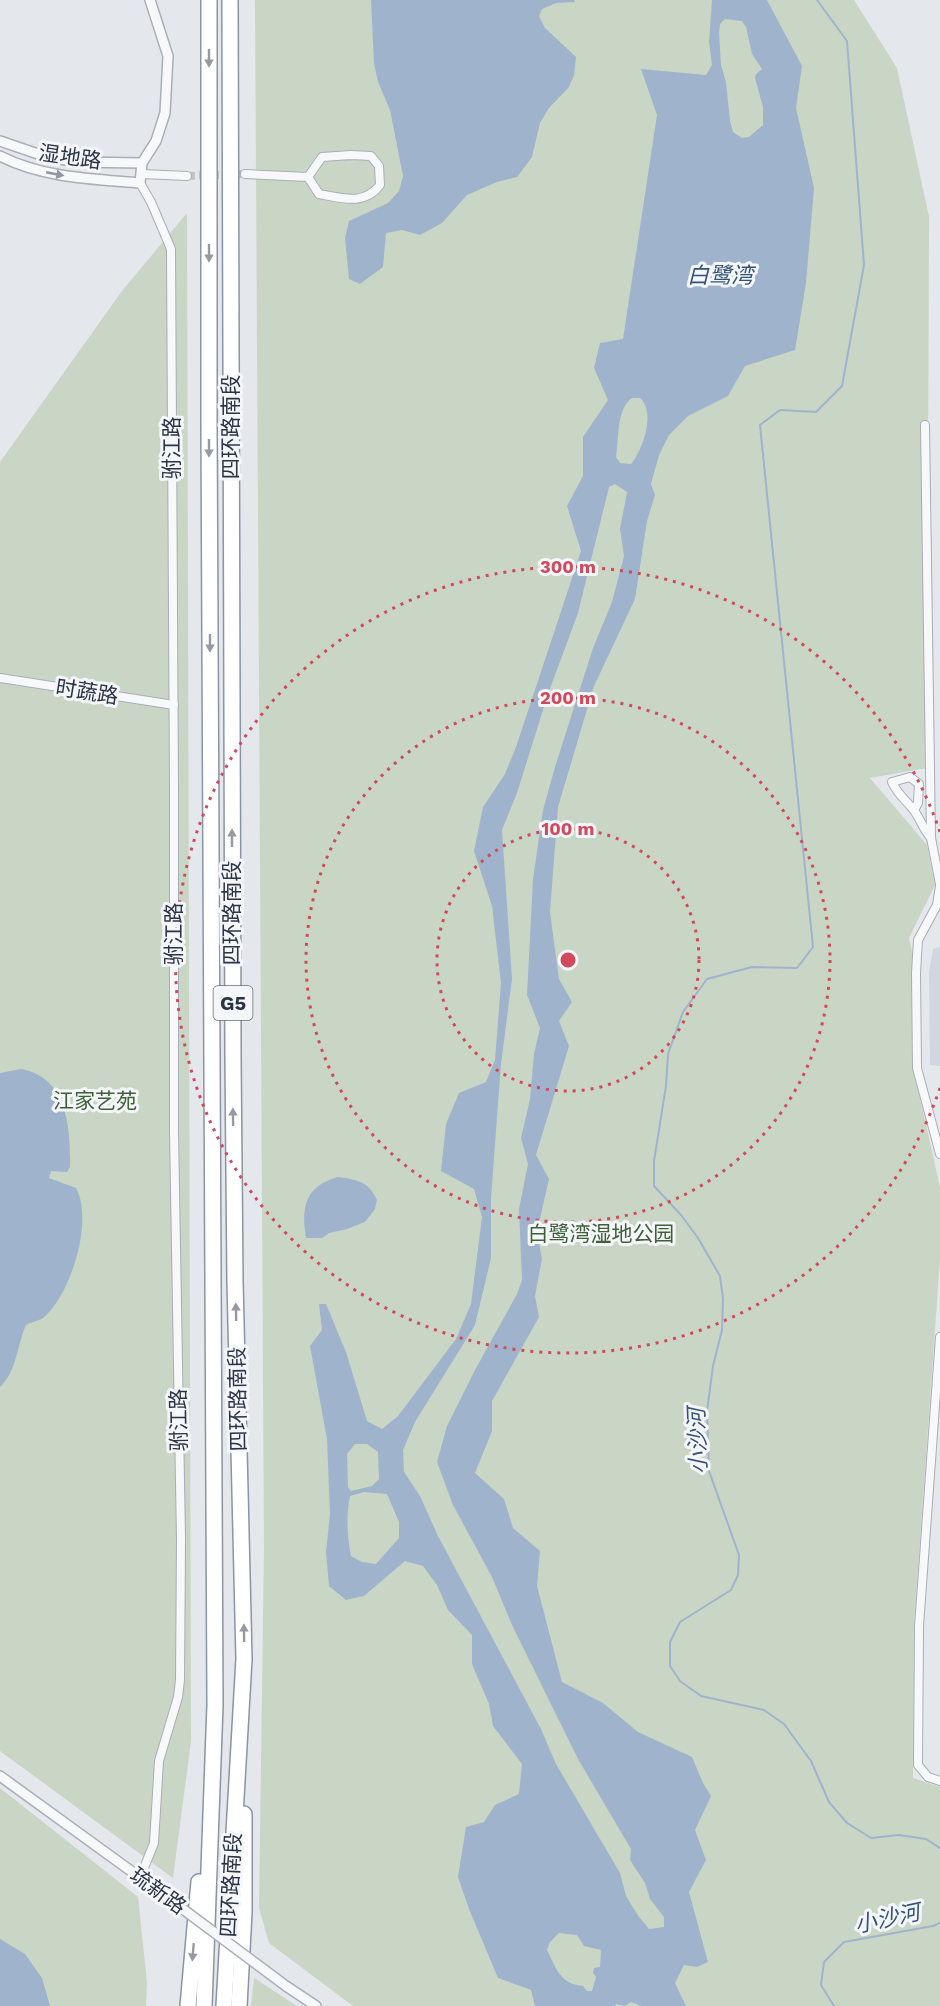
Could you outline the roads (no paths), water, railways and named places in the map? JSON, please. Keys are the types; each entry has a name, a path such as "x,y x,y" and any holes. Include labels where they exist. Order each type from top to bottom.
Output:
{"highway":[{"name":"四环路南段","path":"204,2006 215,1706 208,424 209,0"},
{"name":"四环路南段","path":"224,2006 244,1659 233,1082 230,0"},
{"path":"239,2006 244,1912 244,1659"},
{"path":"188,2006 215,1706"}],"street":[{"path":"142,163 156,141 165,113 168,56 150,0"},
{"name":"湿地路","path":"0,141 41,155 76,162 142,163"},
{"path":"351,154 371,156 379,166 380,185 373,194 354,200 319,194 308,177 322,158 351,154"},
{"name":"湿地路","path":"0,156 46,173 73,178 141,179"},
{"name":"驸江路","path":"140,1878 154,1843 159,1761 178,1697 181,1540 174,1131 171,249 141,179 142,163"},
{"path":"244,174 308,177"},
{"path":"141,179 187,176"},
{"path":"925,425 931,838 940,885 937,905 918,940 917,1068 940,1154"},
{"name":"时蔬路","path":"0,678 174,705"},
{"path":"930,735 940,734"},
{"path":"914,810 931,838"},
{"path":"940,1337 919,1626 918,1765 928,1777 940,1781"},
{"name":"琉新路","path":"0,1776 316,2006"}],"water":[{"path":"371,0 574,0 575,2 556,3 542,9 539,16 545,28 576,57 574,75 569,87 549,108 540,123 532,157 517,177 497,182 467,195 442,223 420,235 402,230 386,233 383,267 360,284 349,279 345,238 349,221 388,203 399,191 403,176 390,110 378,82 374,63"},
{"name":"白鹭湾","path":"712,0 767,0 802,66 796,108 814,188 806,283 795,350 745,366 728,396 688,416 669,435 659,455 651,484 655,495 647,521 635,599 594,686 558,807 550,912 559,979 572,1002 559,1021 569,1046 536,1155 549,1179 537,1232 542,1259 535,1296 539,1317 492,1401 492,1431 475,1473 504,1499 513,1528 540,1551 537,1586 562,1682 603,1703 638,1732 692,1757 711,1796 695,1830 706,1860 689,1892 708,1962 697,1967 684,1965 675,1983 686,2006 641,2006 631,2002 625,2006 616,2004 615,2006 535,2006 531,1990 498,1978 458,1877 466,1827 484,1822 495,1805 519,1794 522,1764 493,1726 489,1704 472,1664 472,1635 448,1610 437,1585 423,1566 405,1561 364,1596 346,1600 329,1586 326,1552 330,1514 327,1439 310,1346 322,1330 319,1304 326,1304 346,1352 367,1421 382,1429 398,1416 456,1339 471,1304 482,1217 474,1189 441,1171 446,1124 459,1093 486,1082 495,1060 501,983 492,906 474,851 483,807 505,774 516,747 581,551 567,506 583,476 583,437 608,400 594,368 600,343 623,339 657,115 641,69 706,75 712,65 709,42","holes":["725,19 742,21 746,27 752,54 762,69 755,78 763,107 763,125 749,137 742,138 733,132 730,121 726,82 721,65 720,24","632,398 640,398 647,412 643,441 631,464 620,463 616,457 623,409","615,484 627,492 620,529 624,556 612,602 593,648 555,767 543,810 533,879 527,995 540,1028 534,1054 530,1099 521,1138 528,1164 519,1209 522,1280 517,1294 447,1426 437,1462 453,1505 492,1577 512,1625 578,1759 631,1849 630,1860 645,1883 650,1899 664,1917 664,1927 649,1929 626,1896 620,1873 556,1764 541,1729 438,1536 420,1496 404,1472 403,1450 415,1422 475,1325 491,1258 491,1198 501,1064 512,979 502,830 517,793 548,694 578,613 609,487","355,1444 367,1444 378,1452 379,1479 372,1486 351,1491 348,1487 347,1454","364,1492 387,1494 399,1522 399,1538 376,1564 362,1562 351,1556 348,1526 350,1496","559,1933 577,1935 584,1946 601,1950 600,1967 594,1968 593,1973 596,1977 592,1991 587,1991 583,1986 575,1985 564,1978 556,1969 547,1950 550,1942"]},
{"path":"21,1069 36,1074 48,1082 57,1093 63,1106 69,1136 70,1167 67,1172 51,1171 49,1178 76,1188 81,1202 81,1237 77,1256 62,1292 43,1318 26,1325 13,1366 6,1381 0,1387 0,1073"},
{"path":"338,1177 366,1185 377,1200 375,1209 365,1222 329,1233 322,1238 306,1238 304,1217 308,1199 318,1186"},
{"path":"0,1939 25,1954 42,1978 50,2006 0,2006"}],"waterway":[{"name":"小沙河","path":"817,0 847,41 864,265 842,386 816,412 780,410 760,425 813,947 797,968 752,967 707,979 683,1012 668,1054 666,1086 654,1161 654,1186 681,1215 698,1238 720,1276 723,1299 722,1330 713,1366 707,1411 709,1471 739,1555 738,1575 731,1590 680,1622 670,1642 670,1666 680,1681 701,1696 764,1710 784,1724 811,1761 829,1802 847,1823 871,1838 899,1835 926,1839 940,1848"},
{"name":"小沙河","path":"834,2006 821,1985 824,1962 844,1942 940,1923"}],"tunnel":[{"path":"187,176 245,174"}],"park label":[{"name":"江家艺苑","path":"95,1101"},
{"name":"白鹭湾湿地公园","path":"601,1234"}]}
